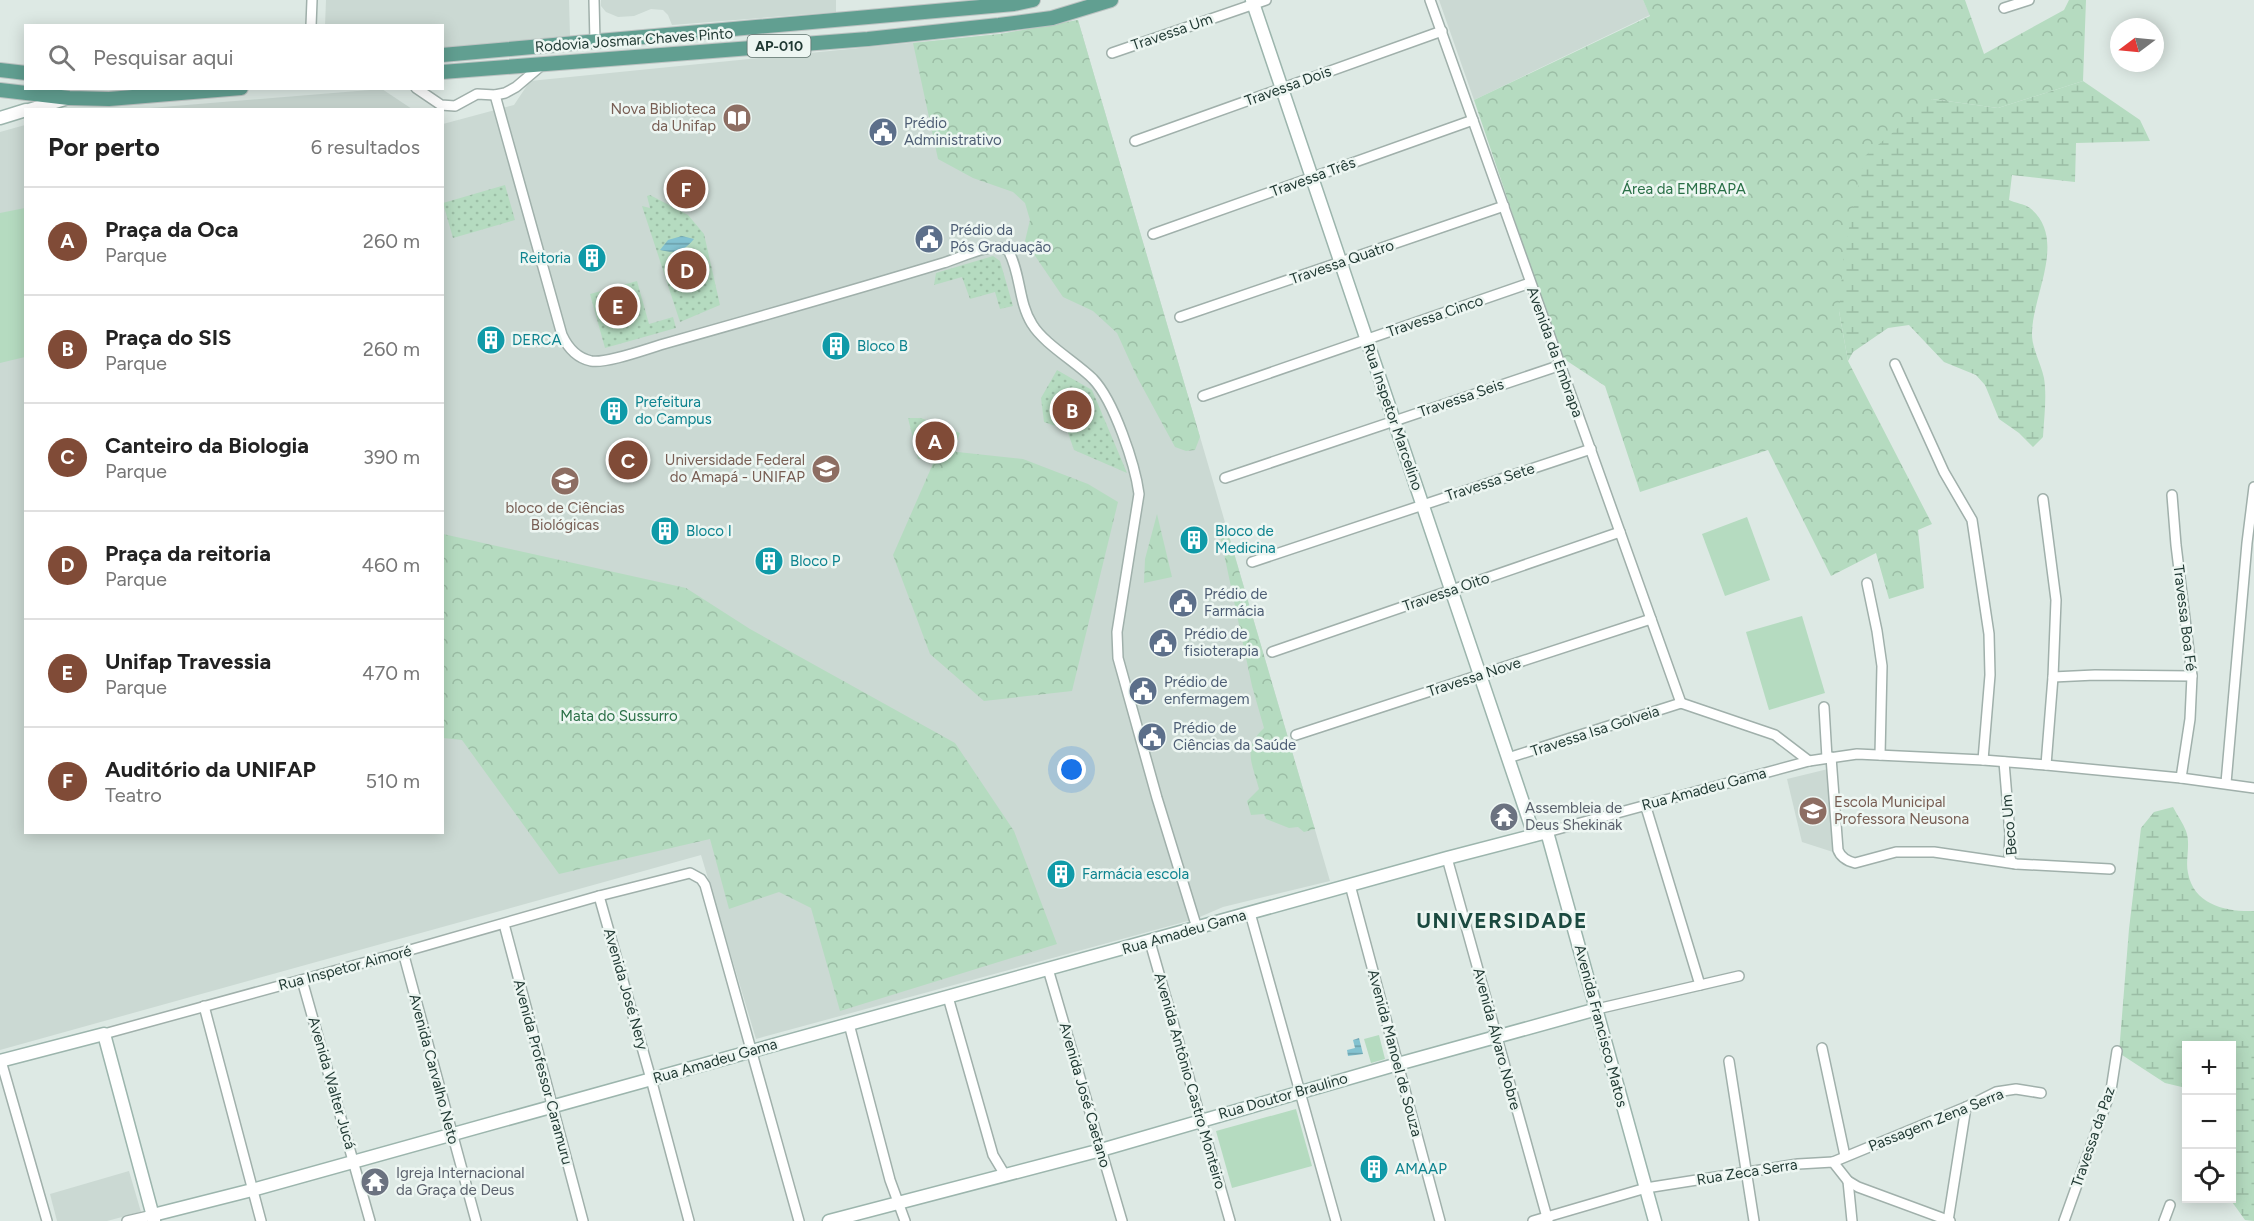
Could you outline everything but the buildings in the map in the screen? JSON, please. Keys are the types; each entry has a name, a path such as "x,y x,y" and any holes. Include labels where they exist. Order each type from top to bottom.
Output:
{"main road":[{"name":"Rodovia Josmar Chaves Pinto","path":"444,55 1014,4 1033,0"},
{"name":"Rodovia Josmar Chaves Pinto","path":"444,72 868,39 999,26 1052,18 1111,0"},
{"path":"0,70 24,73"},
{"path":"0,90 69,98 109,99 217,90"}],"street":[{"path":"311,24 312,0"},
{"path":"594,0 595,42"},
{"name":"Travessa Um","path":"1112,53 1253,2 1266,0"},
{"name":"Avenida da Embrapa","path":"1430,0 1682,703"},
{"path":"2004,8 2029,0"},
{"name":"Rua Inspetor Marcelino","path":"1253,2 1534,835"},
{"name":"Travessa Dois","path":"1135,141 1442,32"},
{"path":"419,90 441,105 450,107 477,94 495,95 516,87 543,64"},
{"path":"495,95 562,335 572,351 589,360 604,360 685,338 945,263 994,246 1008,250 1025,311 1033,326 1099,386 1126,445 1135,472 1139,494 1117,632 1118,658 1150,776 1197,928"},
{"path":"34,108 69,98"},
{"path":"0,118 24,111"},
{"name":"Travessa Três","path":"1153,234 1473,120"},
{"name":"Travessa Quatro","path":"1180,317 1504,206"},
{"name":"Travessa Cinco","path":"1203,396 1530,283"},
{"path":"1895,364 1944,472 1972,520 1989,634 1990,675 1983,760"},
{"name":"Travessa Seis","path":"1225,478 1561,365"},
{"name":"Travessa Sete","path":"1252,562 1591,449"},
{"path":"2226,783 2254,487"},
{"name":"Travessa Boa Fé","path":"2172,495 2192,676 2190,719 2181,778"},
{"path":"2043,499 2056,600 2046,765"},
{"name":"Travessa Oito","path":"1272,652 1620,532"},
{"path":"1867,583 1882,666 1880,755"},
{"name":"Travessa Nove","path":"1296,735 1651,619"},
{"path":"2053,677 2192,676"},
{"path":"1682,703 1775,735 1809,761"},
{"name":"Travessa Isa Golveia","path":"1508,758 1682,703"},
{"path":"1824,707 1840,855 1844,859 1855,863 1896,852 1934,852 2016,864"},
{"name":"Rua Amadeu Gama","path":"127,1221 154,1218 1447,858 1809,761 1857,754 1983,760 2181,778 2254,788"},
{"name":"Beco Um","path":"2004,762 2010,834 2009,855 2012,863 2110,869"},
{"path":"1645,804 1700,985"},
{"name":"Avenida Francisco Matos","path":"1547,832 1655,1221"},
{"name":"Avenida Álvaro Nobre","path":"1447,858 1547,1219"},
{"name":"Rua Inspetor Aimoré","path":"0,1061 690,873 701,879 705,885 752,1050"},
{"name":"Avenida Manoel de Souza","path":"1350,885 1440,1221"},
{"name":"Avenida José Nery","path":"599,896 689,1221"},
{"path":"1250,913 1336,1221"},
{"name":"Avenida Professor Caramuru","path":"504,924 584,1221"},
{"name":"Avenida Antônio Castro Monteiro","path":"1150,942 1230,1221"},
{"name":"Avenida Carvalho Neto","path":"403,952 476,1221"},
{"name":"Avenida José Caetano","path":"1048,969 1122,1221"},
{"name":"Rua Doutor Braulino","path":"829,1221 1101,1150 1301,1091 1597,1009 1739,976"},
{"name":"Avenida Walter Jucá","path":"302,980 370,1221"},
{"path":"948,997 993,1155 1005,1175"},
{"path":"204,1006 261,1221"},
{"path":"849,1024 890,1180 905,1221"},
{"path":"104,1034 154,1218"},
{"path":"1822,1048 1845,1156"},
{"path":"752,1050 799,1221"},
{"name":"Travessa da Paz","path":"2064,1221 2111,1090 2116,1051"},
{"path":"0,1061 47,1221"},
{"path":"1729,1061 1754,1221"},
{"name":"Passagem Zena Serra","path":"1833,1162 2003,1090 2016,1089 2041,1093"},
{"path":"1833,1162 1848,1181 1870,1192 1948,1221 1966,1107"},
{"name":"Rua Zeca Serra","path":"1533,1221 1547,1219 1646,1188 1798,1164 1833,1162"},
{"path":"1848,1181 1852,1221"},
{"path":"2164,1221 2170,1205"}],"shaded area":[{"path":"326,0 569,0 570,36 444,49 444,24 325,24"},
{"path":"601,0 836,0 836,12 672,25 663,10 651,9 634,16 618,17 606,12 601,6"},
{"path":"1439,0 1643,0 1650,15 1474,100"},
{"name":"Universidade Federal do Amapá - UNIFAP","path":"1078,20 1330,881 1223,907 1195,919 756,1039 701,855 0,1050 0,132 24,125 24,834 444,834 444,124 514,105 530,81 1000,34"},
{"path":"384,90 410,108 150,108"},
{"name":"Escola Municipal Professora Neusona","path":"1828,769 1833,852 1802,842 1787,779"},
{"path":"129,1171 141,1212 107,1221 57,1221 50,1194"}],"green space":[{"name":"Área da EMBRAPA","path":"1643,0 1965,0 1984,54 2064,10 2069,0 2086,0 2083,81 1998,108 1932,99 1839,311 1848,361 1932,524 1918,530 1924,588 1889,599 1876,553 1831,576 1768,450 1640,492 1605,386 1561,357 1474,100 1650,16"},
{"path":"1078,20 1200,437 1195,450 1186,451 1175,447 1137,377 1117,333 1093,311 1063,297 1025,241 1030,220 1025,203 1013,192 973,178 938,159 913,43 1000,34"},
{"path":"2083,81 2140,120 2150,141 2076,143 2075,182 2012,175 2009,200 2030,208 2041,221 2046,235 2045,268 2033,319 2032,334 2033,345 2044,378 2045,415 2043,437 2033,447 2019,433 1999,419 1985,385 1976,375 1944,362 1909,325 1888,328 1853,352 1848,361 1839,311 1844,251 1865,156 1932,99 1998,108"},
{"path":"505,185 515,220 453,238 444,203"},
{"path":"650,195 688,215 704,234 720,305 680,322 642,206 650,208 647,196"},
{"path":"24,208 24,357 0,363 0,213"},
{"path":"993,256 1000,261 1013,306 1000,309 995,292 970,299 962,277 934,285 936,273"},
{"path":"637,281 649,324 673,317 676,328 605,348 590,294"},
{"path":"1057,370 1092,390 1127,473 1074,450 1067,430 1044,422 1041,398"},
{"path":"908,418 921,418 960,433 953,451 938,450 935,458 918,459"},
{"path":"939,450 1023,459 1088,484 1118,502 1072,691 984,701 930,654 893,555"},
{"path":"629,452 635,454 637,460 635,466 629,468 623,466 621,460 623,454"},
{"path":"1157,514 1172,577 1144,583 1145,559"},
{"path":"1747,517 1770,580 1725,596 1702,534"},
{"path":"1226,526 1315,829 1304,832 1298,827 1289,828 1266,819 1264,814 1251,815 1247,801 1259,789 1252,764 1251,749 1257,735 1264,728 1252,686 1220,535"},
{"name":"Mata do Sussurro","path":"444,534 686,588 750,629 955,743 1014,831 1057,944 840,1011 811,908 779,892 729,909 710,839 559,874 462,740 444,738"},
{"path":"1802,616 1825,693 1769,710 1746,632"},
{"path":"2173,807 2183,825 2187,836 2188,873 2197,893 2222,908 2254,911 2254,1221 2245,1220 2233,1203 2236,1203 2236,1041 2182,1041 2182,1087 2165,1083 2119,1053 2129,929 2141,828 2154,812"},
{"path":"1379,1035 1385,1059 1371,1063 1364,1039"},
{"path":"1296,1109 1312,1166 1232,1188 1216,1131"}],"water":[{"path":"682,236 694,239 679,251 660,250 668,240"},
{"path":"1359,1038 1363,1054 1348,1056 1347,1050 1355,1048 1353,1040"}],"place":[{"name":"Nova Biblioteca da Unifap","path":"737,118"},
{"name":"Prédio Administrativo","path":"883,132"},
{"name":"Auditório da UNIFAP","path":"686,189"},
{"name":"Prédio da Pós Graduação","path":"929,239"},
{"name":"Reitoria","path":"592,258"},
{"name":"Praça da reitoria","path":"687,270"},
{"name":"Unifap Travessia","path":"618,306"},
{"name":"DERCA","path":"491,340"},
{"name":"Bloco B","path":"836,346"},
{"name":"Praça do SIS","path":"1072,410"},
{"name":"Prefeitura do Campus","path":"614,411"},
{"name":"Praça da Oca","path":"935,441"},
{"name":"Canteiro da Biologia","path":"628,460"},
{"name":"Universidade Federal do Amapá - UNIFAP","path":"826,469"},
{"name":"bloco de Ciências Biológicas","path":"565,481"},
{"name":"Bloco I","path":"665,531"},
{"name":"Bloco de Medicina","path":"1194,540"},
{"name":"Bloco P","path":"769,561"},
{"name":"Prédio de Farmácia","path":"1183,603"},
{"name":"Prédio de fisioterapia","path":"1163,643"},
{"name":"Prédio de enfermagem","path":"1143,691"},
{"name":"Prédio de Ciências da Saúde","path":"1152,737"},
{"name":"Escola Municipal Professora Neusona","path":"1813,811"},
{"name":"Assembleia de Deus Shekinak","path":"1504,817"},
{"name":"Farmácia escola","path":"1061,874"},
{"name":"AMAAP","path":"1374,1169"},
{"name":"Igreja Internacional da Graça de Deus","path":"375,1182"}],"district":[{"name":"UNIVERSIDADE","path":"1502,921"}]}
